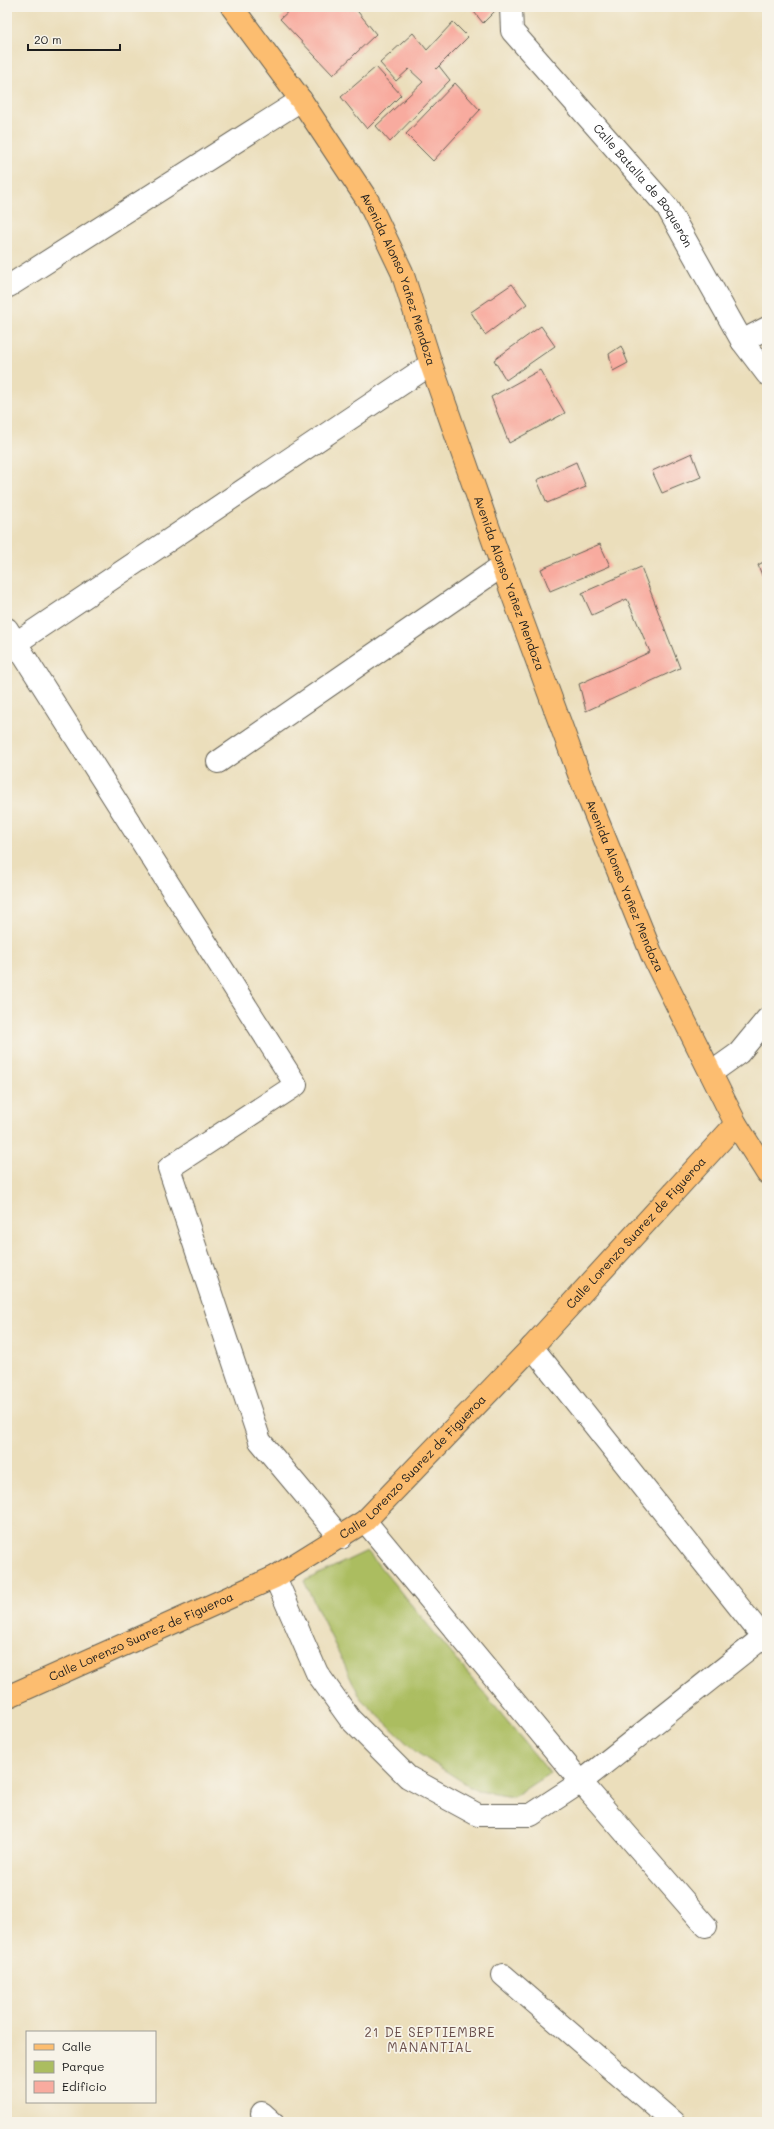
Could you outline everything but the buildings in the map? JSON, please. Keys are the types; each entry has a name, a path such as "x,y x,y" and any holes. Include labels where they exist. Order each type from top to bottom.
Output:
{"main road":[{"name":"Avenida Alonso Yañez Mendoza","path":"232,7 301,100 371,208 402,272 431,364 502,566 580,777 652,955 736,1124 767,1174"},
{"name":"Calle Lorenzo Suarez de Figueroa","path":"7,1697 275,1577 341,1538 366,1521 532,1347 736,1124"}],"street":[{"name":"Calle Batalla de Boquerón","path":"511,7 512,31 666,207 742,341 767,374"},
{"path":"9,286 301,100"},
{"path":"742,341 767,328"},
{"path":"341,1538 260,1440 169,1168 296,1085 12,636 431,364"},
{"path":"218,762 502,566"},
{"path":"711,1073 739,1053 767,1019"},
{"path":"275,1577 317,1673 350,1719 408,1777 478,1815 531,1815 581,1782 766,1638 532,1347"},
{"path":"366,1521 581,1782 706,1926"},
{"path":"503,1975 673,2122"}],"green space":[{"path":"367,1551 550,1773 513,1797 477,1791 416,1752 361,1699 304,1581"}],"district":[{"name":"21 DE SEPTIEMBRE MANANTIAL","path":"430,2040"}]}
